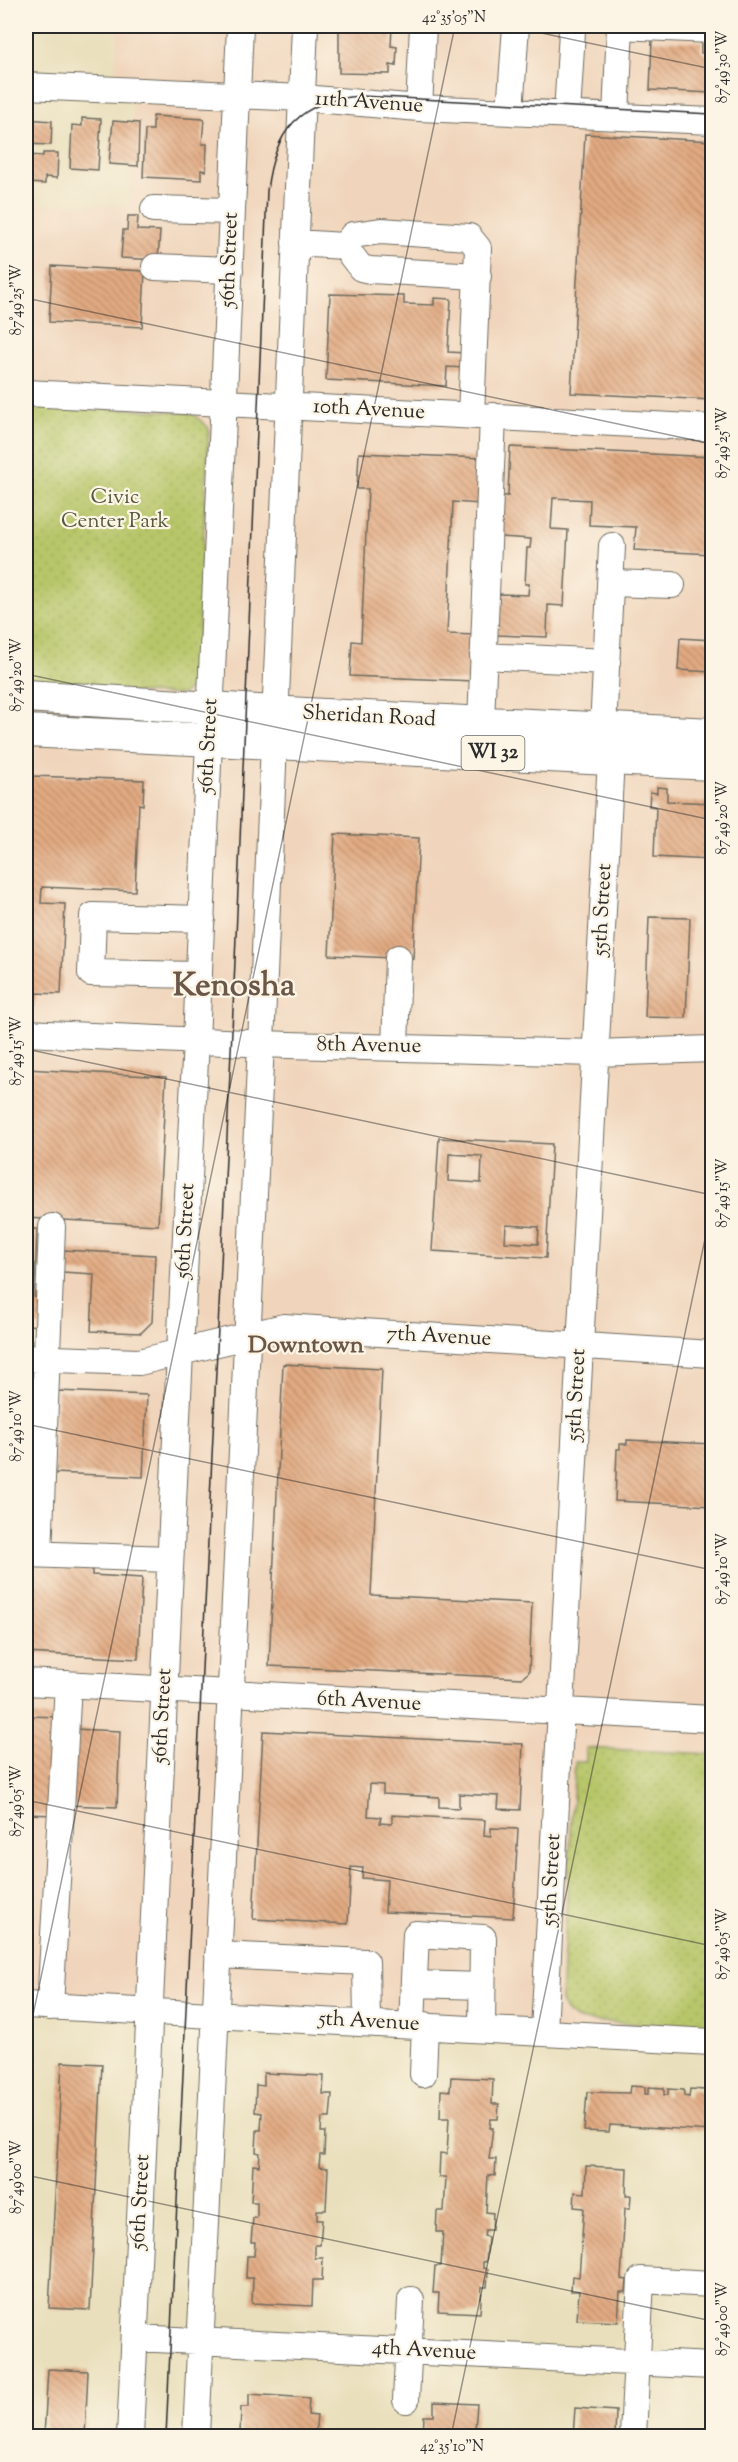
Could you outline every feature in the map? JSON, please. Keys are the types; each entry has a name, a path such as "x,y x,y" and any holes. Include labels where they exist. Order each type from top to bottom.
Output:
{"main road":[{"name":"Sheridan Road","path":"26,696 712,734"},
{"name":"Sheridan Road","path":"26,731 712,764"}],"street":[{"name":"56th Street","path":"130,2436 196,1041 240,26"},
{"path":"196,2436 261,1044 303,98 304,26"},
{"path":"419,108 423,26"},
{"path":"510,111 516,26"},
{"path":"616,116 620,26 685,27 712,30"},
{"path":"567,114 572,31"},
{"name":"11th Avenue","path":"26,86 303,98 419,108 712,121"},
{"path":"154,209 232,211"},
{"path":"344,246 353,235 381,231 469,237 478,248 482,416 481,723"},
{"path":"295,243 344,246 361,268 370,270 478,276"},
{"path":"155,267 230,270"},
{"name":"10th Avenue","path":"26,393 712,428"},
{"path":"603,729 612,546"},
{"path":"610,583 672,585"},
{"path":"483,656 607,662"},
{"name":"55th Street","path":"544,2031 611,758"},
{"path":"199,975 91,972 93,916 201,919"},
{"path":"395,1047 398,958"},
{"name":"8th Avenue","path":"26,1033 261,1044 595,1053 712,1049"},
{"path":"52,1227 36,1358 32,1554 170,1559"},
{"name":"7th Avenue","path":"36,1358 139,1362 284,1327 712,1354"},
{"name":"6th Avenue","path":"26,1682 712,1719"},
{"path":"38,2006 68,1684"},
{"path":"423,2074 414,1984 416,1934 483,1938 482,2028"},
{"path":"219,1955 366,1962 367,2022"},
{"path":"414,1984 482,1986"},
{"name":"5th Avenue","path":"38,2006 544,2031 712,2042"},
{"path":"633,2436 641,2280 712,2284"},
{"path":"406,2400 411,2300"},
{"name":"4th Avenue","path":"135,2338 712,2366"}],"shaded area":[{"path":"118,26 712,26 712,2042 26,2005 26,203 129,206 133,91 114,90"}],"green space":[{"name":"Civic Center Park","path":"26,403 192,413 209,428 196,684 182,695 26,687"},
{"path":"586,1748 712,1754 712,2028 583,2021 569,2014 562,2004 575,1762 586,1762"}],"building":[{"path":"339,26 392,26 391,46 397,47 396,66 390,65 390,74 339,73"},
{"path":"652,40 701,42 701,53 712,54 712,93 650,90"},
{"path":"153,116 204,119 202,144 207,144 206,171 201,170 201,180 143,177 145,130 153,130"},
{"path":"82,118 101,119 98,170 70,168 72,125 82,126"},
{"path":"26,119 52,121 51,145 26,144"},
{"path":"113,121 139,123 138,166 109,164"},
{"path":"585,134 712,141 712,400 571,393"},
{"path":"43,153 58,153 57,178 45,177 45,184 26,183 26,155 43,156"},
{"path":"128,216 138,216 137,230 160,231 158,260 121,258 123,230 127,230"},
{"path":"52,266 145,271 142,327 49,322"},
{"path":"330,294 404,296 404,304 434,305 434,298 451,299 448,352 466,353 465,368 447,367 446,386 326,380"},
{"path":"510,447 712,457 712,554 634,550 636,527 589,525 590,500 553,498 551,529 568,530 564,606 548,605 547,637 497,635 499,594 528,595 529,584 525,584 527,548 530,548 531,539 500,537 502,496 508,496"},
{"path":"359,453 483,458 481,504 453,502 447,634 476,635 474,681 350,676 352,641 361,642 368,489 357,489"},
{"path":"680,638 712,640 712,672 678,670"},
{"path":"26,774 144,780 143,805 139,804 135,891 42,887 41,903 65,904 61,994 36,993 35,1004 26,1003"},
{"path":"657,787 667,788 667,801 712,803 712,860 654,857 656,807 649,806 650,792 657,793"},
{"path":"335,834 419,838 413,959 329,955"},
{"path":"649,917 690,918 686,1018 645,1017"},
{"path":"26,1069 166,1077 158,1225 26,1218"},
{"path":"439,1138 552,1144 546,1258 432,1251","holes":["449,1154 482,1156 481,1183 448,1181","506,1225 539,1227 538,1244 505,1242"]},
{"path":"26,1229 37,1229 34,1297 44,1297 43,1326 26,1325"},
{"path":"63,1250 155,1255 152,1322 141,1333 91,1331 94,1274 62,1272"},
{"path":"283,1364 382,1369 371,1595 532,1603 529,1672 522,1678 269,1666"},
{"path":"26,1389 41,1390 38,1438 26,1438"},
{"path":"58,1391 147,1395 143,1477 54,1473"},
{"path":"627,1440 712,1444 712,1506 615,1501 617,1449 620,1449 620,1444 627,1444"},
{"path":"26,1565 92,1568 92,1575 142,1578 138,1659 26,1653"},
{"path":"26,1716 60,1717 55,1815 26,1814"},
{"path":"72,1729 120,1731 117,1807 69,1805"},
{"path":"263,1731 523,1744 520,1810 498,1809 499,1796 459,1794 459,1808 439,1807 439,1797 383,1794 383,1785 370,1784 368,1816 381,1817 380,1823 392,1824 392,1815 485,1820 484,1835 491,1836 491,1828 518,1829 513,1918 385,1912 387,1880 362,1878 363,1868 351,1867 348,1924 253,1919"},
{"path":"62,2062 102,2064 90,2310 49,2308"},
{"path":"264,2073 324,2076 323,2094 332,2094 330,2118 322,2118 321,2132 325,2132 324,2155 320,2155 319,2167 328,2168 326,2210 317,2210 317,2220 322,2220 320,2245 315,2245 315,2258 323,2258 322,2280 313,2280 312,2306 252,2303 253,2278 246,2278 247,2256 254,2256 255,2242 251,2242 253,2218 257,2218 257,2202 251,2202 253,2165 259,2166 260,2153 256,2152 257,2130 261,2130 262,2113 255,2112 256,2085 264,2086"},
{"path":"451,2077 493,2079 492,2104 499,2104 498,2119 491,2119 490,2128 493,2128 489,2159 496,2159 495,2176 488,2175 486,2212 493,2213 492,2230 485,2230 484,2236 488,2237 486,2262 483,2262 483,2268 488,2269 487,2287 482,2287 480,2313 438,2311 439,2293 433,2293 435,2266 441,2266 443,2232 436,2232 437,2211 444,2211 446,2177 439,2177 440,2153 447,2154 449,2118 440,2118 441,2090 450,2091"},
{"path":"630,2086 645,2087 645,2094 648,2094 648,2087 664,2088 664,2095 668,2095 668,2089 684,2090 684,2096 689,2097 690,2089 705,2090 705,2098 708,2092 712,2092 712,2131 610,2125 609,2132 584,2131 587,2092 629,2093"},
{"path":"586,2166 627,2168 626,2195 631,2195 630,2208 625,2208 621,2279 627,2280 626,2292 620,2292 618,2322 577,2320 579,2291 571,2291 572,2276 579,2277 584,2208 574,2207 575,2192 585,2193"},
{"path":"48,2369 88,2371 85,2436 44,2436"},
{"path":"249,2394 309,2398 308,2415 317,2416 315,2436 247,2436 240,2434 241,2407 249,2407"},
{"path":"434,2402 477,2404 475,2429 482,2429 482,2436 423,2436 424,2416 434,2416"},
{"path":"575,2408 616,2411 615,2436 573,2436"}],"tram line":[{"path":"166,2436 233,1009 267,191 271,170 276,151 293,122 321,104 361,96 712,114"}],"district":[{"name":"Kenosha","path":"234,987"},
{"name":"Downtown","path":"306,1346"}]}
